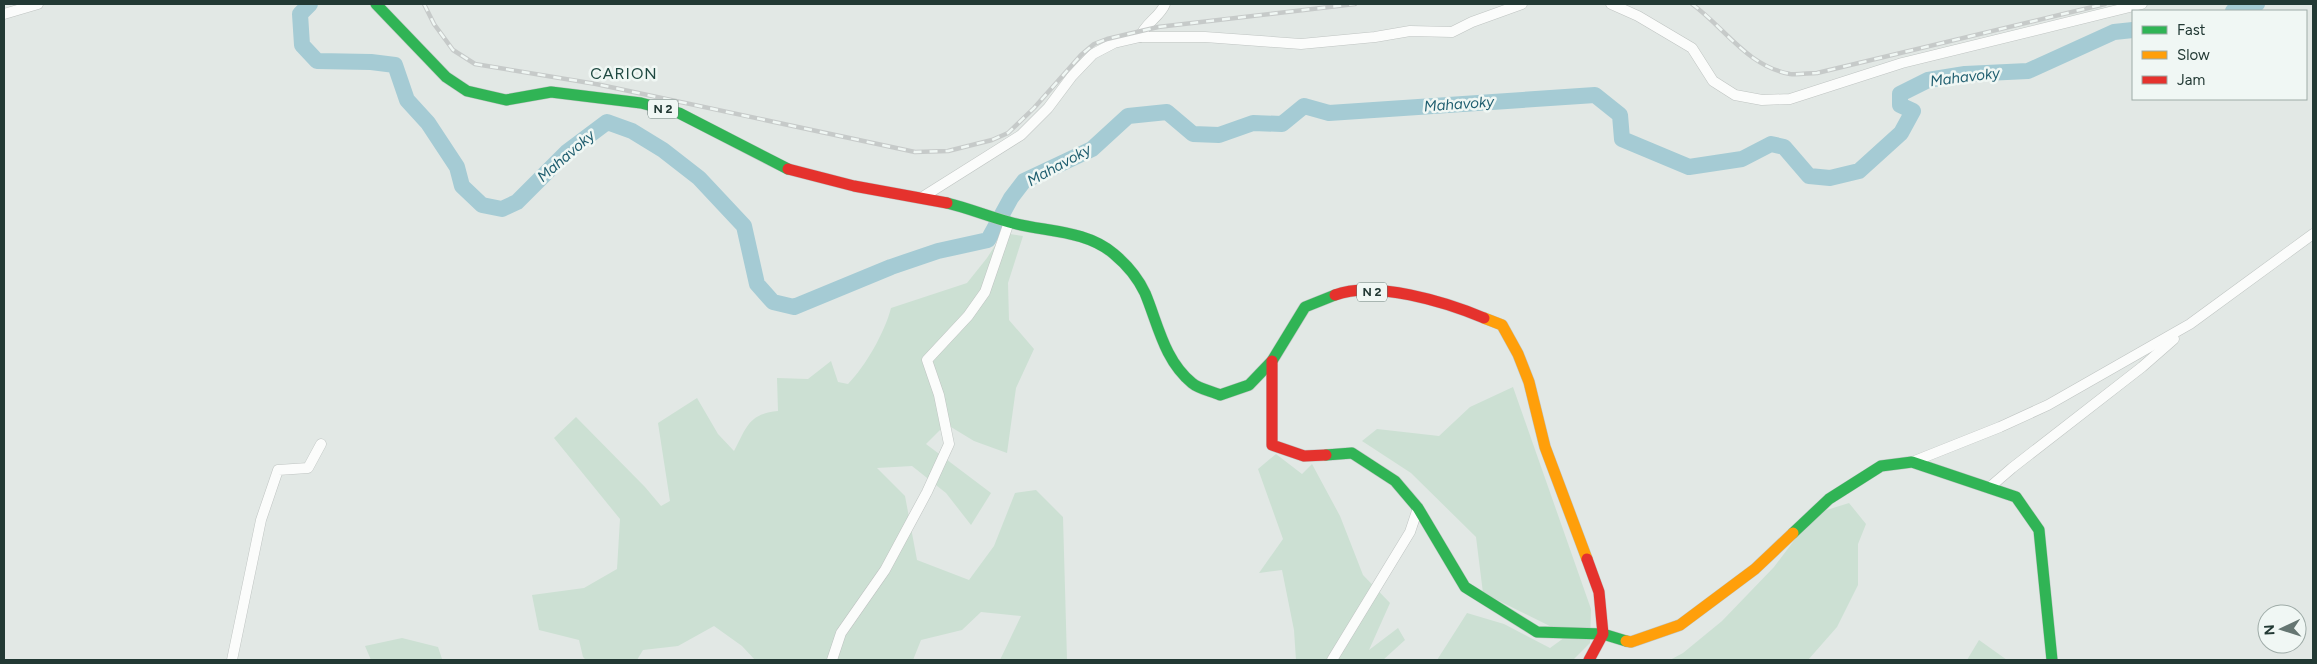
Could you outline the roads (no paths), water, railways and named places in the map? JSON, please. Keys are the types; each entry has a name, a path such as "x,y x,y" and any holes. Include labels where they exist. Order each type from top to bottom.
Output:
{"main road":[{"name":"N 2","path":"376,4 446,77 467,91 506,100 551,92 641,103 678,113 792,171 854,186 971,208 1010,222 1071,234 1092,241 1113,253 1130,271 1144,291 1162,341 1175,366 1193,384 1220,395 1249,385 1272,361 1305,307 1349,290 1410,294 1480,316 1502,325 1518,354 1529,382 1545,447 1599,592 1603,634"},
{"path":"1272,361 1272,445 1304,456 1352,453 1394,481 1418,508 1465,587 1537,632 1603,634 1631,642 1680,625 1755,568 1829,499 1881,466 1912,462 2016,497 2039,530 2052,660"},
{"path":"1589,660 1603,634"}],"street":[{"path":"4,14 38,4"},
{"path":"1140,37 1143,30 1165,4"},
{"path":"921,198 1021,134 1048,108 1072,76 1094,54 1114,43 1140,37 1205,37 1301,44 1375,37 1410,31 1452,32 1512,6 1522,4"},
{"path":"1611,4 1638,16 1692,48 1713,81 1735,95 1762,100 1790,99 1902,63 2142,4"},
{"path":"832,660 841,633 885,570 927,492 949,444 939,395 927,360 968,316 985,292 1010,222"},
{"path":"1990,487 2135,373 2190,324 2313,234"},
{"path":"1912,462 2000,427 2048,405 2190,324"},
{"path":"232,660 261,520 278,470 308,468 321,444"},
{"path":"1332,660 1410,532 1418,508"}],"waterway":[{"name":"Mahavoky","path":"310,4 300,14 302,45 317,61 371,62 395,65 407,100 428,123 457,167 462,186 482,205 502,209 517,202 567,152 607,122 632,131 663,150 699,178 744,226 757,284 773,302 794,307 891,267 938,251 988,240 1011,198 1024,181 1092,149 1128,116 1167,112 1193,134 1219,135 1253,123 1282,124 1304,106 1329,113 1595,95 1620,115 1622,139 1689,167 1742,159 1771,144 1784,147 1809,176 1830,178 1859,171 1901,133 1913,111 1900,105 1900,94 1928,80 1965,74 2028,71 2114,32 2132,30"},
{"name":"Mahavoky","path":"2236,10 2257,4"}],"railway":[{"path":"424,4 434,24 453,50 475,64 596,84 915,152 948,151 992,140 1008,133 1034,108 1081,55 1094,44 1107,39 1158,27 1355,4"},
{"path":"1692,4 1749,55 1775,70 1790,74 1817,73 2105,4"}],"district":[{"name":"CARION","path":"624,73"}]}
